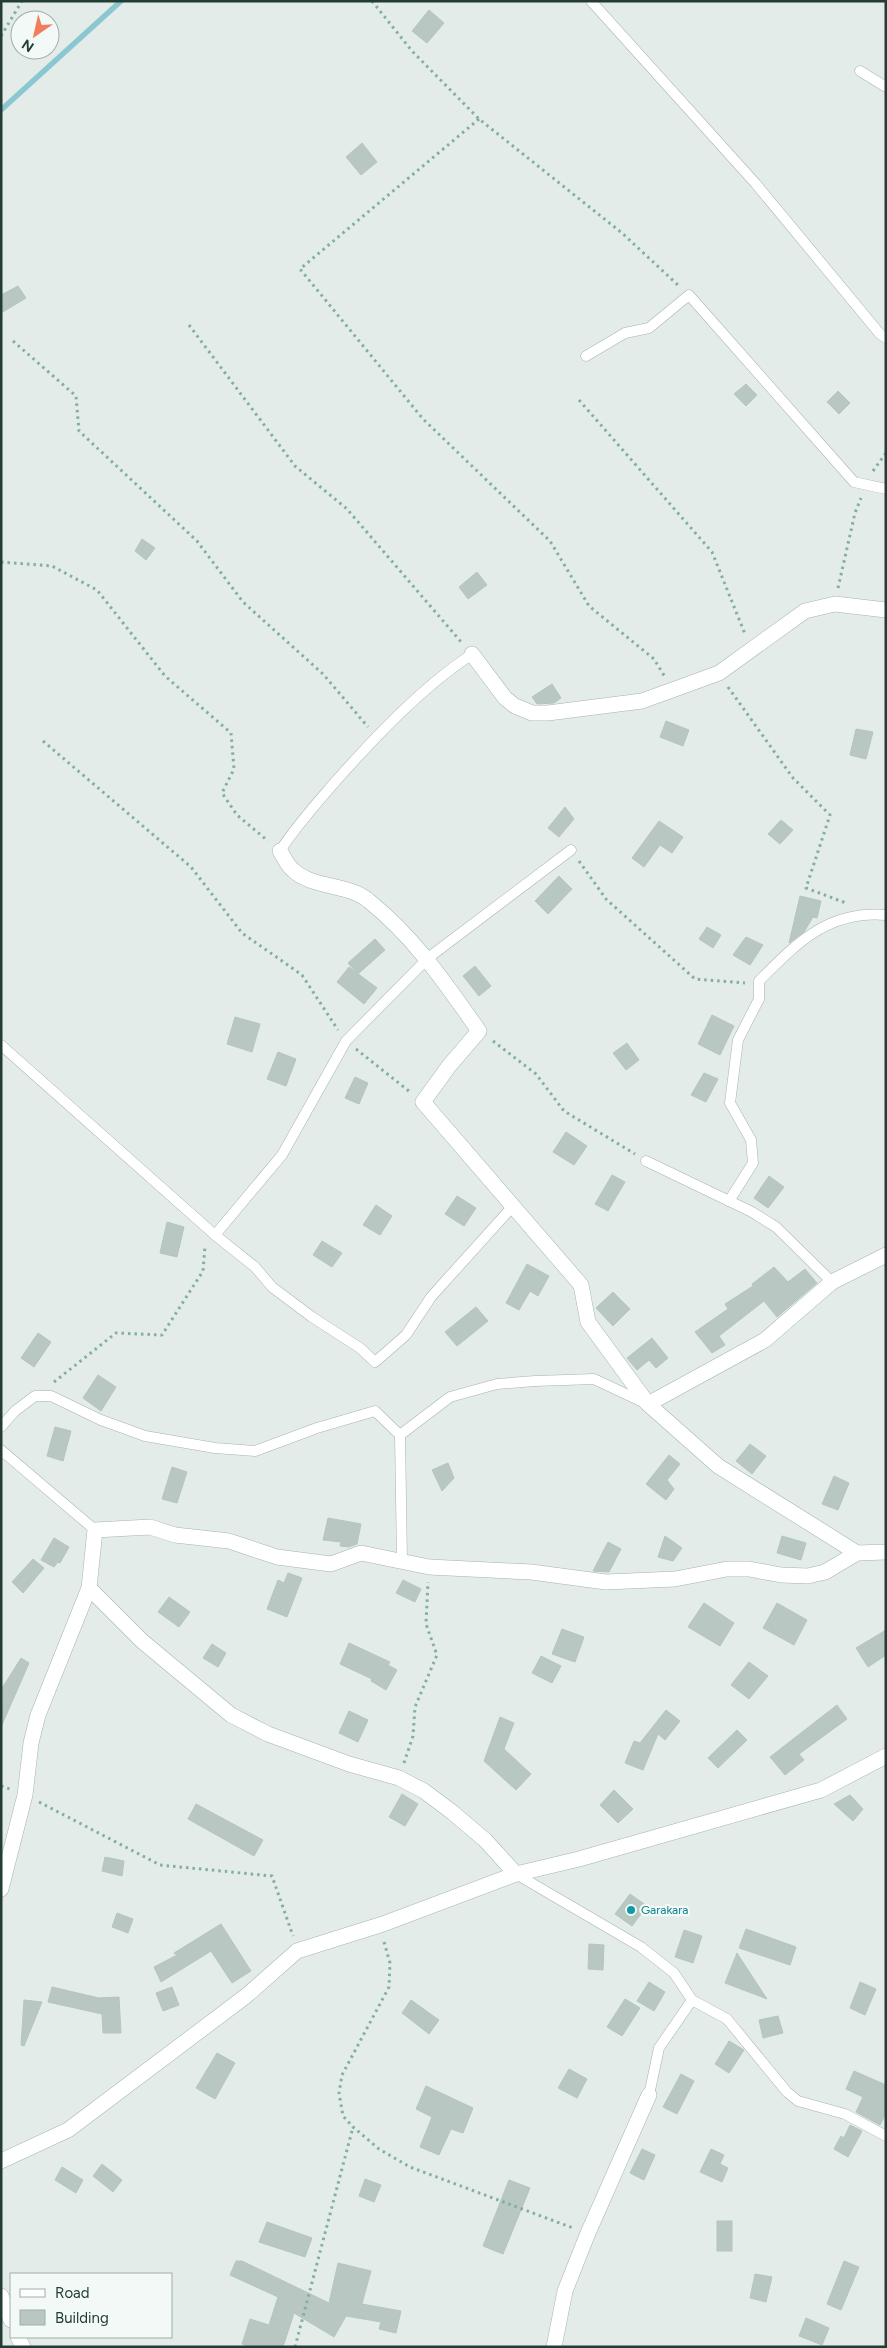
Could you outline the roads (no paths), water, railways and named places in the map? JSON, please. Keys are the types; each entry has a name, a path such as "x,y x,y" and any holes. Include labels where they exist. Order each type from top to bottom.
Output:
{"street":[{"path":"472,654 505,698 515,706 532,713 642,701 719,673 805,610 835,604 886,610"},
{"path":"280,851 289,866 300,875 356,892 369,900 428,958 479,1031 449,1066 423,1102 581,1286 588,1322 648,1404 718,1466 857,1553"},
{"path":"648,1404 765,1340 832,1282 886,1255"},
{"path":"1,1889 25,1795 31,1743 38,1715 89,1588 95,1530 150,1527 175,1534 229,1541 278,1557 331,1564 361,1553 429,1567 531,1572 606,1582 675,1579 727,1569 750,1569 781,1575 808,1576 825,1572 857,1553 886,1552"},
{"path":"89,1588 142,1641 231,1714 268,1734 310,1750 399,1778 424,1791 485,1840 516,1874"},
{"path":"1,2161 68,2130 246,1996 297,1951 382,1924 516,1874 579,1859 821,1790 886,1756"},
{"path":"554,2347 565,2291 588,2233 649,2095"},
{"path":"1,2296 10,2318"}],"lane":[{"path":"591,1 756,184 880,334 886,338"},
{"path":"860,71 886,86"},
{"path":"586,356 625,333 649,328 688,295 854,482 886,489"},
{"path":"280,851 321,797 376,737 445,672 472,654"},
{"path":"215,1235 282,1156 346,1041 428,958 571,850"},
{"path":"728,1201 753,1163 751,1140 730,1104 738,1040 759,999 760,980 803,940 832,922 854,915 886,915"},
{"path":"1,1045 215,1235 255,1267 272,1287 312,1318 360,1348 375,1362 406,1335 431,1297 513,1206"},
{"path":"646,1161 776,1227 832,1282"},
{"path":"400,1435 450,1398 497,1384 535,1380 594,1380 648,1404"},
{"path":"1,1427 15,1411 34,1396 51,1396 101,1420 145,1436 215,1448 255,1451 317,1428 375,1411 400,1435 402,1561"},
{"path":"3,1455 95,1530"},
{"path":"516,1874 641,1947 674,1973 692,2000 727,2019 787,2092 798,2101 845,2114 886,2136"},
{"path":"649,2095 659,2048 692,2000"}],"waterway":[{"path":"1,110 121,1"}],"place":[{"name":"Garakara","path":"631,1910"}]}
